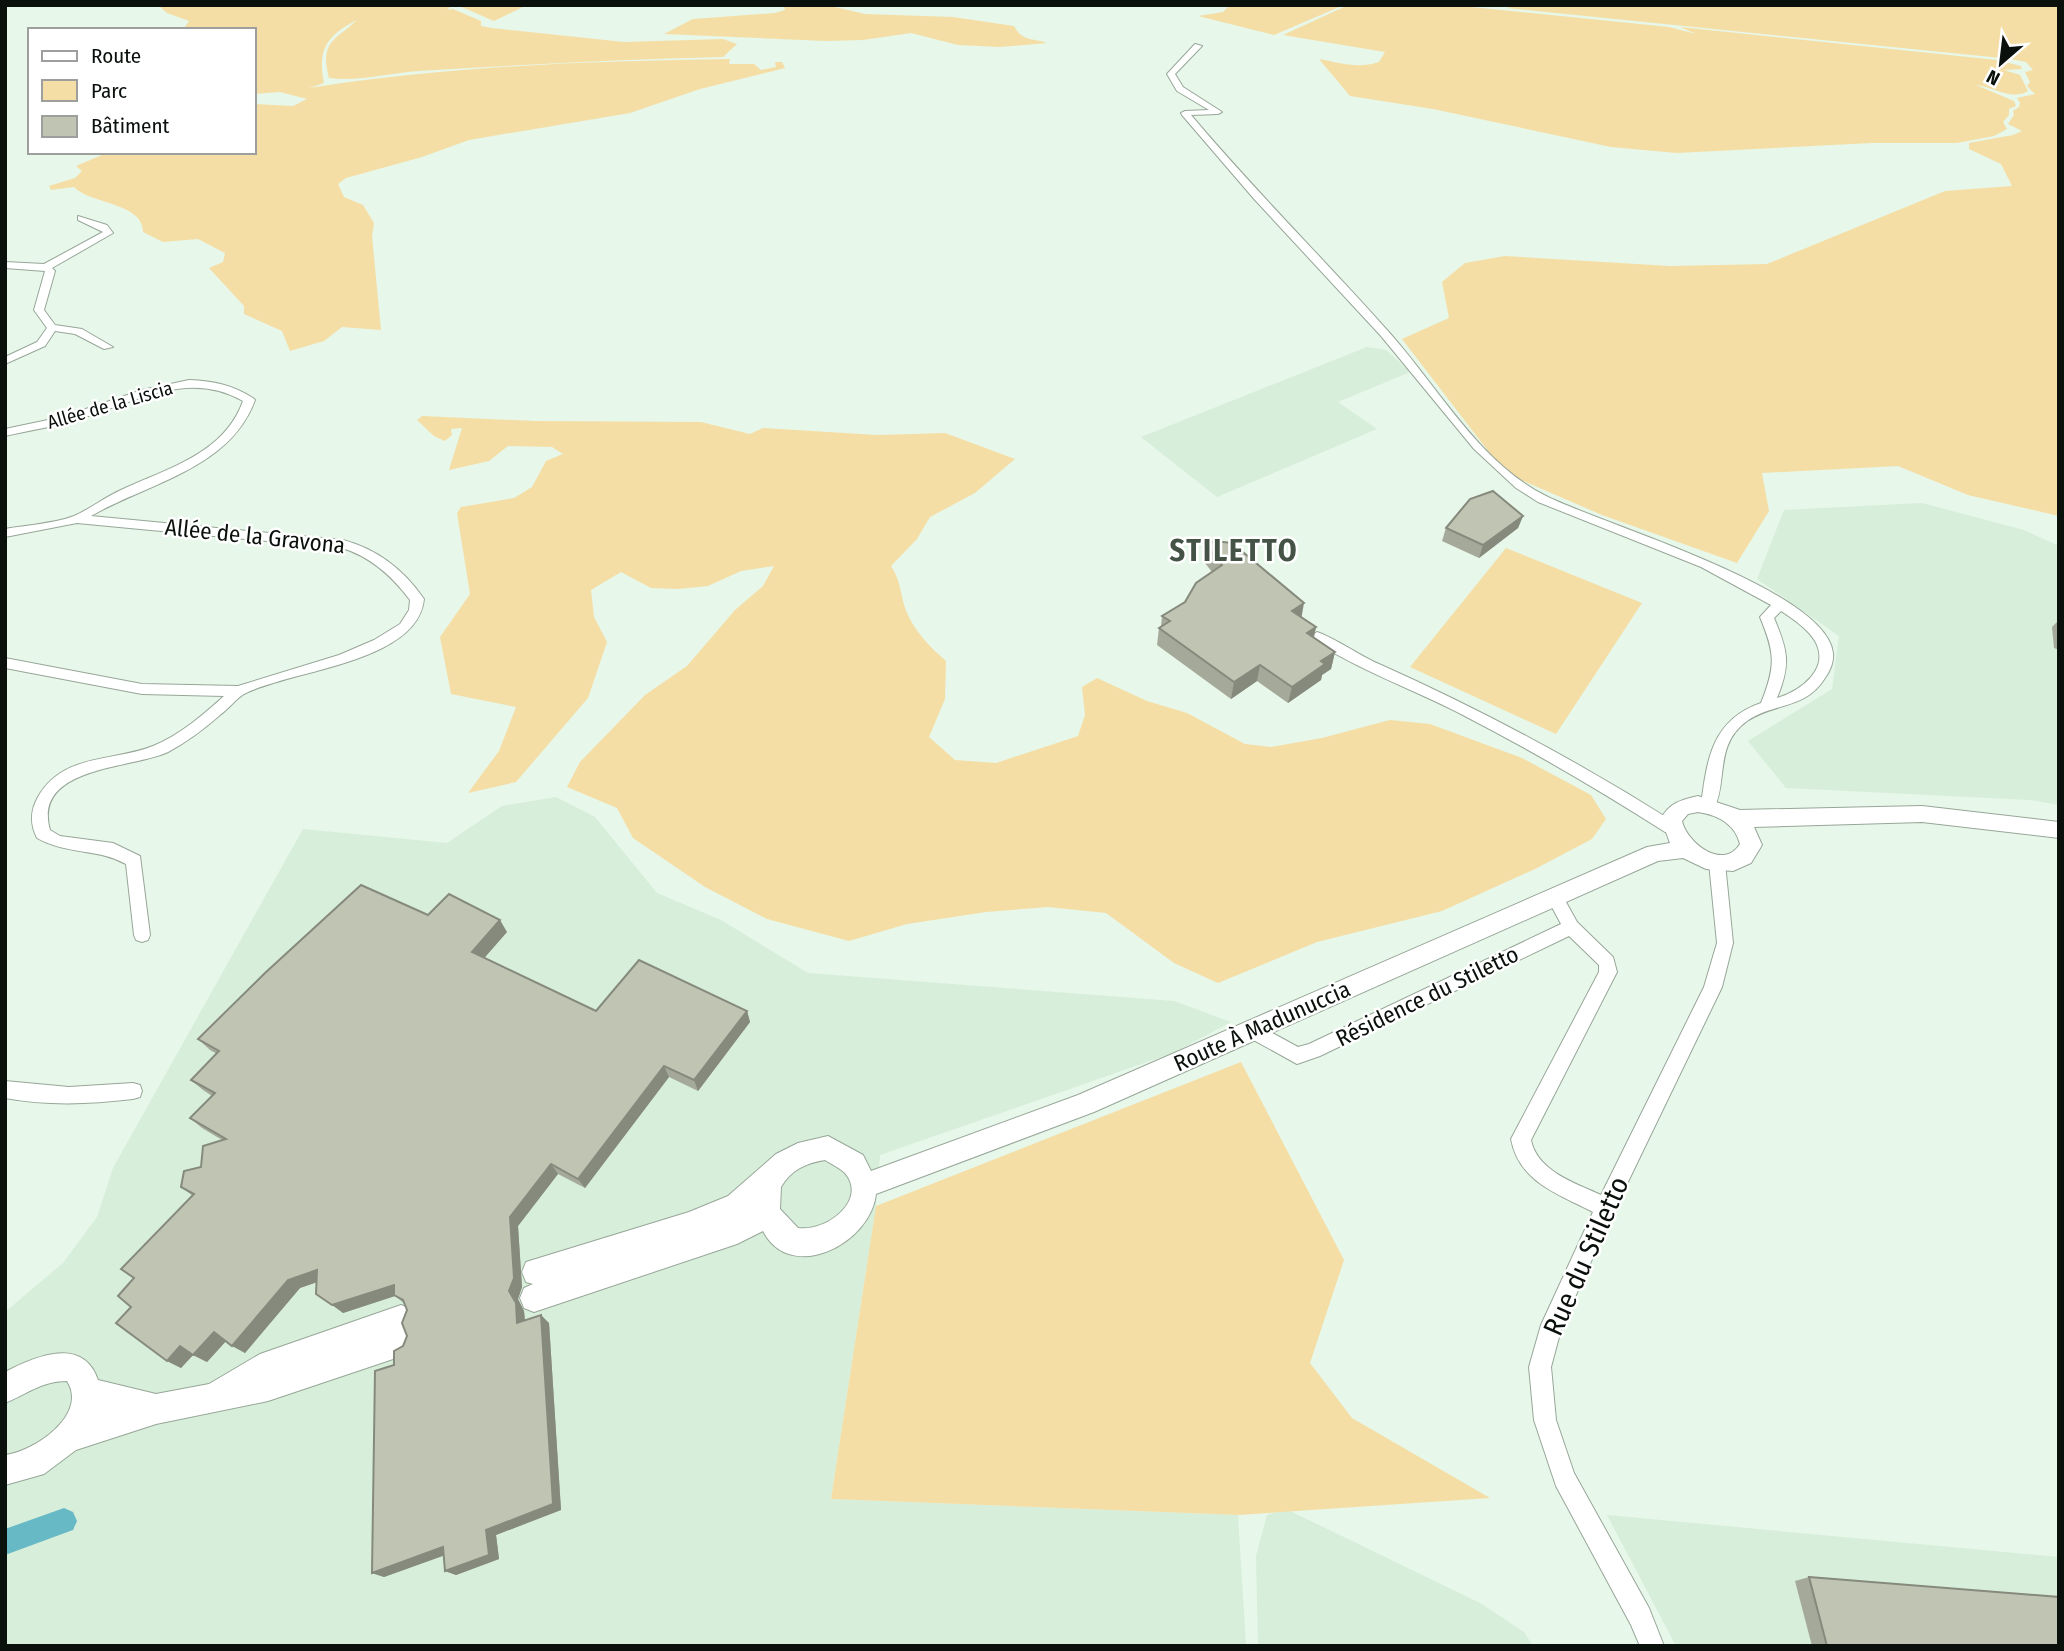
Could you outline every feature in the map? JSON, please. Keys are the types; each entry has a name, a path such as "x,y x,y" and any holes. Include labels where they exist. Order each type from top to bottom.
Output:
{"main road":[{"name":"Route À Madunuccia","path":"864,1186 1085,1104 1655,853 1676,831 1689,805 1709,805"},
{"path":"1709,805 1736,818 1775,820 1877,813 1965,818 2059,830"},
{"path":"1676,831 1717,863 1741,860 1748,854 1750,836 1736,818"},
{"path":"1750,836 1775,820"},
{"path":"767,1214 737,1231 535,1285 737,1205 776,1170 799,1153 828,1148 845,1155 858,1168 864,1186 861,1209 846,1229 825,1241 800,1243 779,1233 767,1214 766,1192 776,1170"},
{"path":"67,1438 156,1409 268,1387 401,1331"},
{"path":"5,1388 32,1371 61,1366 74,1370 82,1379 86,1392 78,1423 67,1438 39,1461 6,1472"},
{"path":"86,1392 156,1409"}],"street":[{"path":"1198,46 1171,74 1180,89 1218,112 1185,113 1386,335 1497,467 1542,499 1706,564 1780,604 1808,625 1826,644 1828,663 1817,681 1801,696 1767,705 1735,723 1720,746 1709,805"},
{"path":"5,265 46,267 108,233 104,226 81,218"},
{"path":"46,267 50,271 49,279 39,310 52,328 78,331 108,347"},
{"path":"5,361 41,344 52,328"},
{"name":"Allée de la Liscia","path":"5,433 82,415 185,384 220,384 249,400 233,430 207,453 78,519"},
{"name":"Allée de la Gravona","path":"5,533 78,519 231,531 353,546 379,559 404,581 417,599 416,610 405,627 379,643 344,658 238,691 142,689 5,663"},
{"path":"1767,705 1782,669 1782,657 1767,617 1780,604"},
{"path":"1317,637 1359,663 1439,697 1623,796 1676,831"},
{"path":"142,935 134,861 113,849 57,842 43,834 38,819 42,804 55,784 72,771 90,764 158,750 208,719 238,691"},
{"name":"Rue du Stiletto","path":"1652,1646 1640,1616 1564,1478 1545,1420 1540,1367 1552,1325 1605,1208 1713,987 1725,943 1717,863"},
{"path":"1555,898 1571,927 1607,962 1608,972 1521,1139 1521,1152 1532,1168 1605,1208"},
{"name":"Résidence du Stiletto","path":"1254,1031 1297,1056 1571,927"},
{"path":"5,1089 27,1094 87,1096 133,1091"}],"shaded area":[{"path":"1367,347 1386,350 1410,372 1338,402 1377,429 1217,497 1141,437"},
{"path":"1922,503 2024,530 2059,546 2059,805 2030,800 1786,788 1748,741 1832,689 1839,636 1757,579 1784,510"},
{"path":"556,797 595,817 657,893 721,920 808,973 1174,1001 1231,1022 1173,1053 880,1155 876,1206 831,1499 1238,1515 1246,1646 5,1646 5,1312 63,1263 97,1217 113,1168 303,829 447,843 502,806"},
{"path":"1286,1509 1480,1603 1524,1632 1533,1646 1258,1646 1256,1556 1267,1515"},
{"path":"1607,1515 2059,1557 2059,1646 1676,1646"}],"green space":[{"path":"158,5 448,5 450,7 447,10 453,9 481,21 481,26 492,28 624,42 723,39 737,44 723,57 533,64 419,71 351,79 329,78 326,66 328,49 336,37 357,20 338,32 327,45 322,61 324,83 309,88 413,74 571,63 730,59 729,64 754,64 761,70 776,67 775,62 782,62 785,68 700,89 630,113 469,140 422,157 346,178 338,184 344,197 363,205 374,223 372,236 381,330 342,327 324,341 290,351 282,331 244,314 244,306 209,268 223,262 225,253 198,239 163,242 143,232 141,222 126,210 82,193 74,187 51,190 49,186 75,178 82,171 76,166 104,154 256,154 256,104 293,106 307,99 280,92 256,94 256,28 184,28 189,21 167,13"},
{"path":"457,5 527,5 494,21"},
{"path":"784,5 826,5 865,14 953,17 1014,26 1021,35 1047,43 1000,47 958,45 911,33 863,40 826,41 664,34 693,19 775,13 785,10"},
{"path":"1230,5 1344,5 1274,35 1198,16 1223,12"},
{"path":"1451,5 1669,27 1696,34 1680,27 1997,60 2021,66 2022,69 2004,70 2020,75 2028,91 2016,95 1976,85 2014,101 2016,106 2009,109 2009,115 2003,122 2007,129 1994,136 1957,143 1872,143 1677,153 1611,147 1433,109 1350,96 1319,59 1364,65 1379,62 1385,52 1283,35 1344,7"},
{"path":"1519,5 2059,5 2059,516 1968,495 1898,466 1762,473 1769,511 1737,563 1602,515 1505,473 1402,339 1449,318 1442,282 1465,263 1505,256 1670,266 1767,264 1945,191 2012,186 2001,164 1969,149 1969,143 2022,131 2008,124 2014,115 2013,111 2019,107 2017,98 2035,94 2027,86 2030,82 2025,72 2033,70 2026,62 2011,59 1507,8"},
{"path":"422,416 535,421 701,422 750,434 763,428 877,435 945,433 1015,459 975,493 930,517 917,539 891,566 915,627 946,661 945,699 929,737 955,760 996,763 1078,736 1085,715 1082,687 1097,678 1147,701 1187,713 1245,744 1271,747 1322,738 1390,720 1430,724 1522,758 1591,795 1606,819 1592,839 1535,869 1442,911 1317,942 1218,983 1174,963 1106,913 1048,907 986,912 907,924 849,941 767,919 705,887 633,838 617,808 567,787 580,762 645,695 687,666 735,610 763,586 774,566 741,571 708,586 678,589 651,588 621,572 591,590 594,617 607,642 588,698 516,782 468,793 499,751 516,707 451,694 440,637 470,594 457,513 461,507 514,498 532,487 546,461 563,454 552,447 508,446 489,461 449,470 462,428 451,429 452,435 445,441 434,436 417,420"},
{"path":"1506,548 1642,603 1556,734 1410,667"},
{"path":"1241,1062 1344,1260 1310,1363 1352,1418 1490,1498 1238,1515 831,1499 876,1206"}],"building":[{"path":"1493,491 1523,516 1483,545 1446,528 1470,499"},
{"path":"1214,541 1232,543 1304,603 1292,611 1316,627 1307,633 1335,652 1321,661 1325,664 1292,687 1260,665 1234,682 1159,628 1170,621 1162,616 1185,602 1196,583 1222,565 1207,546"},
{"path":"361,885 428,915 449,894 500,920 472,952 596,1011 639,960 747,1011 694,1080 664,1066 578,1179 551,1164 510,1217 514,1278 509,1291 516,1303 517,1323 541,1315 553,1504 486,1530 489,1555 445,1571 443,1547 372,1573 375,1371 394,1365 394,1351 403,1346 407,1336 402,1323 407,1310 403,1300 394,1295 394,1285 332,1305 316,1294 317,1270 288,1280 232,1346 214,1332 193,1355 180,1346 167,1361 116,1323 131,1307 118,1296 134,1278 121,1269 194,1194 181,1187 184,1171 201,1167 203,1146 226,1139 190,1118 215,1093 191,1080 219,1051 198,1039"},
{"path":"1809,1577 2059,1597 2059,1646 1827,1646"}],"waterway":[{"path":"5,1542 64,1521"}],"district":[{"name":"STILETTO","path":"1234,551"}]}
